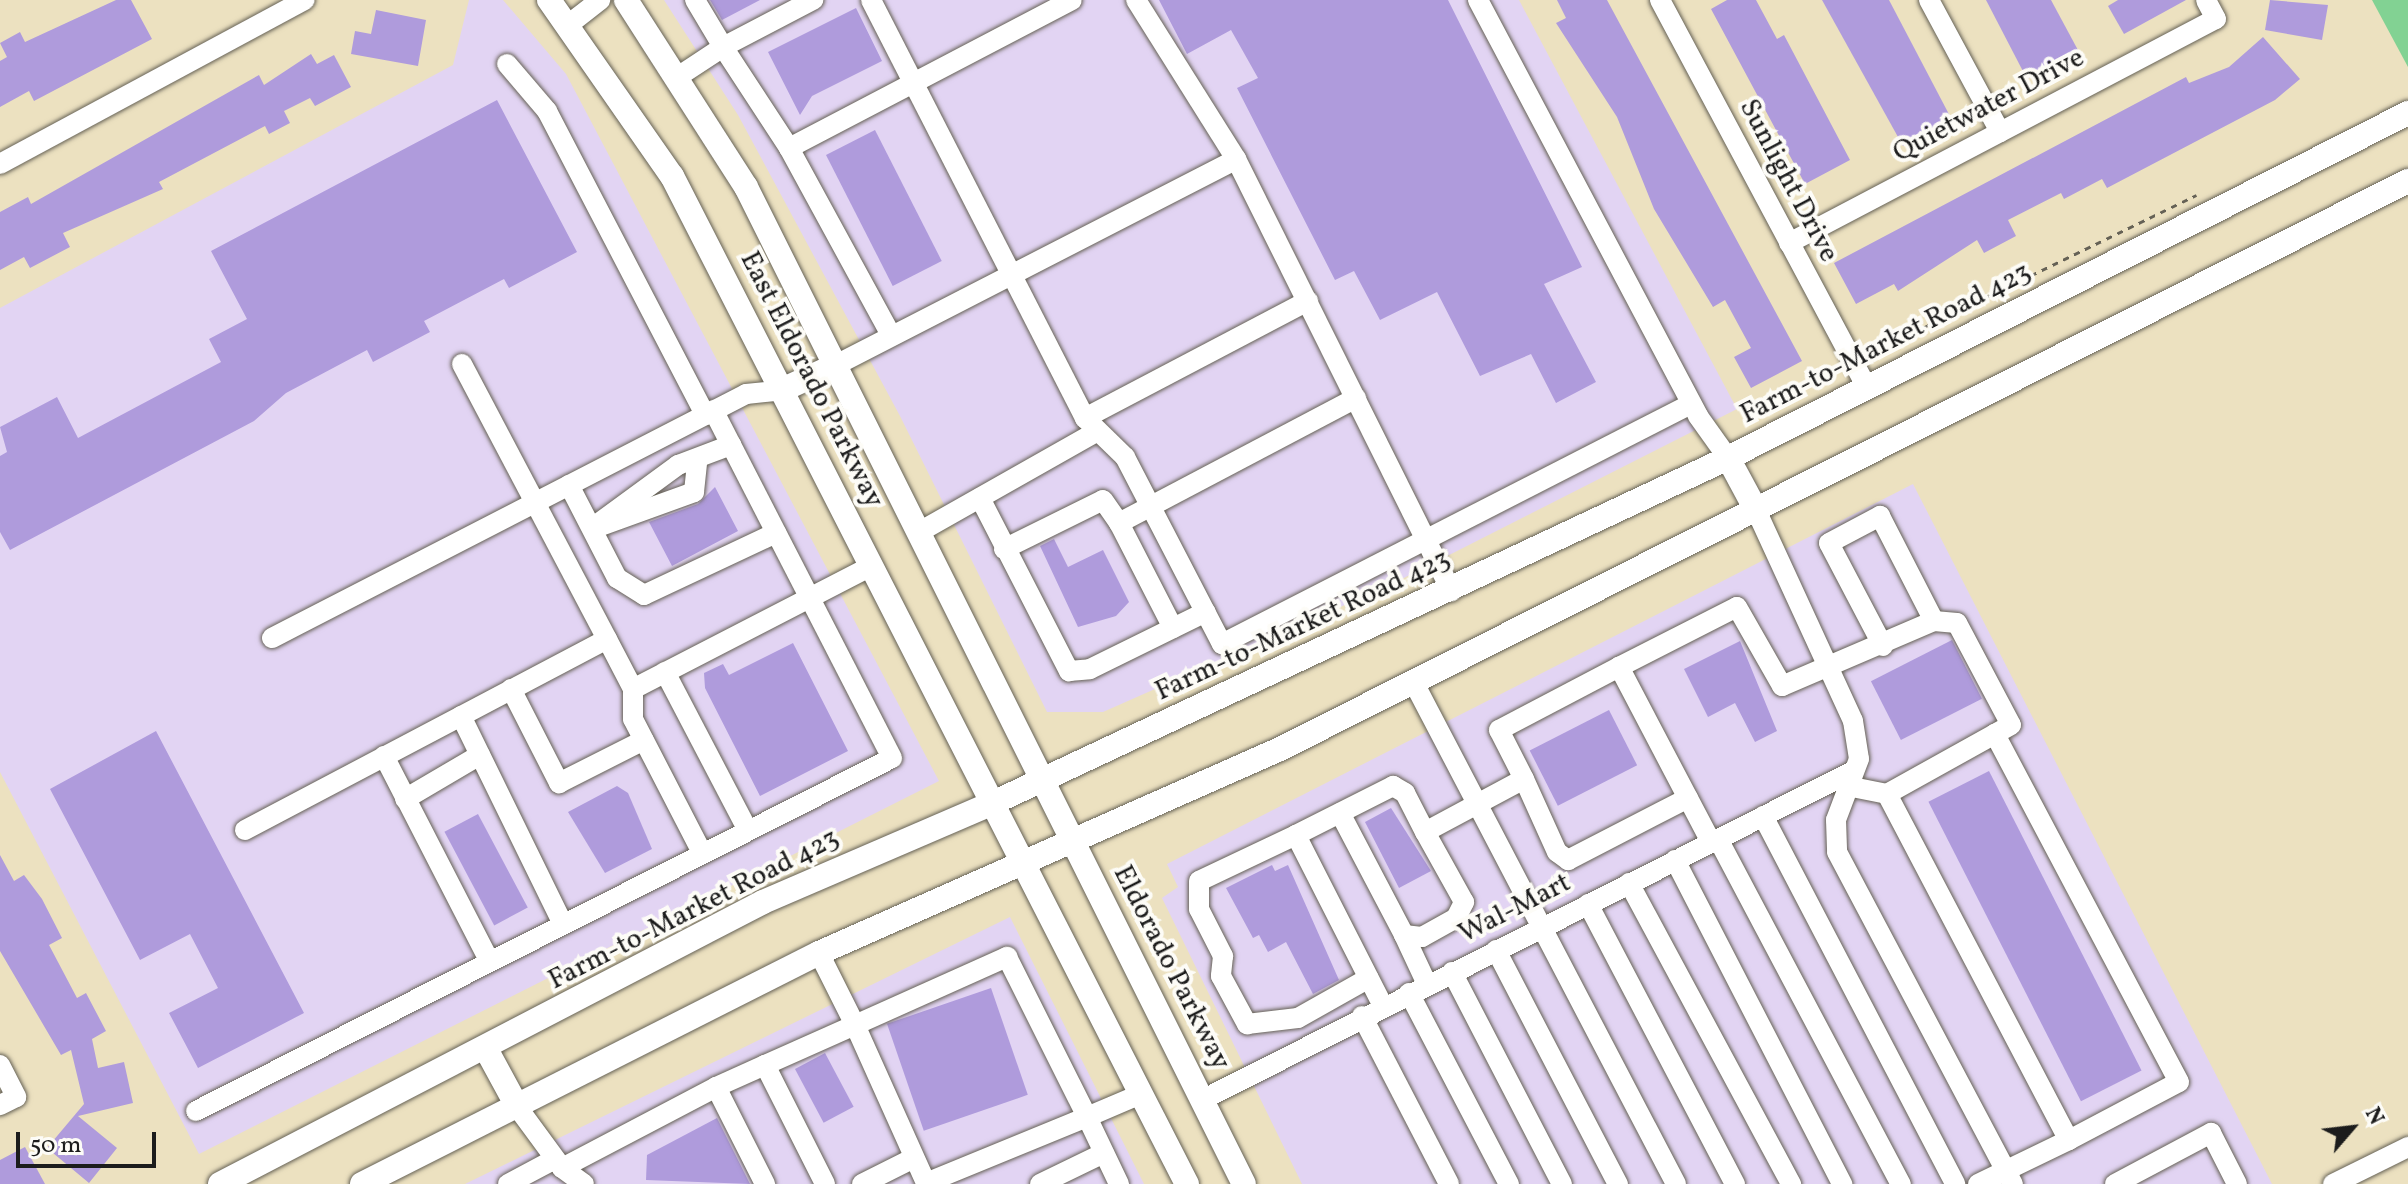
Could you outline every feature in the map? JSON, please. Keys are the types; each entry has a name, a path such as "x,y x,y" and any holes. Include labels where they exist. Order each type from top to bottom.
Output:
{"main road":[{"name":"East Eldorado Parkway","path":"549,0 672,176 993,803"},
{"name":"East Eldorado Parkway","path":"626,0 679,76 836,365 1042,780"},
{"name":"Farm-to-Market Road 423","path":"220,1184 486,1049 763,902 993,803 1451,591 1728,458 2408,113"},
{"path":"362,1184 518,1108 819,953 1070,836 1280,749 2408,181"},
{"path":"782,390 836,365"},
{"path":"1728,458 1756,510"},
{"name":"Eldorado Parkway","path":"1042,780 1244,1184"},
{"path":"993,803 1187,1184"},
{"path":"486,1049 518,1108"}],"street":[{"path":"0,164 305,0"},
{"path":"568,25 600,0"},
{"path":"695,0 789,148 891,335"},
{"path":"679,76 723,47 813,0"},
{"path":"871,0 914,77 1007,272 1090,425 1125,457 1222,644 1691,404"},
{"path":"789,148 914,77 1072,0"},
{"path":"1136,0 1236,159 1451,591"},
{"path":"1478,0 1691,404 1728,458"},
{"name":"Sunlight Drive","path":"1660,0 1867,387"},
{"path":"1929,0 2000,132"},
{"name":"Quietwater Drive","path":"1789,243 2216,19 2206,0"},
{"path":"196,1111 746,827 892,758 731,445 709,412 547,111 507,64"},
{"path":"836,365 1007,272 1236,159"},
{"path":"921,531 980,498 1090,425 1308,301"},
{"path":"462,364 633,689 633,719 701,851"},
{"path":"272,638 746,394 782,390"},
{"path":"1119,523 1356,398"},
{"path":"592,528 678,465 697,461 731,445"},
{"path":"592,528 694,492 697,461"},
{"path":"569,485 617,578 644,595 776,533"},
{"path":"980,498 1069,671 1090,669 1206,612"},
{"path":"1004,549 1103,500 1119,523 1173,628"},
{"path":"1756,510 1853,721 1859,759 1836,820 1837,852 2009,1177"},
{"path":"1883,646 1829,543 1880,516 1934,621"},
{"path":"633,689 871,566"},
{"path":"1688,798 1568,860 1557,852 1499,730 1737,607 1782,686 1883,646 1934,621 1957,623 2011,725 1887,794"},
{"path":"245,830 607,639"},
{"path":"1619,667 1901,1184"},
{"path":"665,672 746,827"},
{"path":"1414,683 1676,1184"},
{"path":"511,689 559,783 644,740"},
{"path":"461,716 562,922"},
{"path":"1978,1184 2009,1177 2069,1140 2179,1082 1995,734"},
{"path":"405,799 480,755"},
{"path":"384,756 489,960"},
{"path":"1850,778 1887,794 2069,1140"},
{"name":"Wal-Mart","path":"1204,1099 1362,1016 1714,840 1850,778"},
{"path":"1425,832 1524,779"},
{"path":"1369,978 1298,1018 1247,1024 1221,976 1223,956 1199,909 1199,881 1393,786 1405,793 1464,902 1456,918 1422,937 1404,935"},
{"path":"1340,813 1404,935 1418,988 1509,1184"},
{"path":"1763,816 1955,1184"},
{"path":"1296,835 1383,1006"},
{"path":"1675,860 1842,1184"},
{"path":"1629,883 1791,1184"},
{"path":"1588,904 1735,1184"},
{"path":"1496,950 1618,1184"},
{"path":"819,953 926,1183 964,1176 1141,1094"},
{"path":"508,1184 1007,957 1119,1184"},
{"path":"1452,972 1562,1184"},
{"path":"1362,1016 1449,1184"},
{"path":"0,1065 8,1101"},
{"path":"765,1065 825,1184"},
{"path":"716,1087 765,1184"},
{"path":"518,1108 558,1163 584,1184"},
{"path":"2115,1184 2211,1133 2237,1184"},
{"path":"2333,1184 2408,1147"},
{"path":"1040,1184 1104,1153"},
{"path":"862,1184 914,1158"}],"path":[{"path":"1854,362 2200,193"}],"shaded area":[{"path":"469,0 503,0 566,74 939,781 199,1154 0,772 0,308 453,65"},
{"path":"664,0 1519,0 1737,409 1392,584 1103,712 1047,712 900,416 738,115"},
{"path":"1913,484 2272,1184 1302,1184 1162,898 1178,887 1167,864"},
{"path":"1010,917 1144,1184 465,1184"}],"green space":[{"path":"2372,0 2408,0 2408,67"}],"building":[{"path":"116,0 131,0 152,39 34,101 29,91 0,107 0,61 7,57 0,43 20,32 25,42"},
{"path":"710,0 760,0 722,20"},
{"path":"1159,0 1448,0 1582,267 1544,284 1596,382 1556,403 1531,354 1480,376 1437,292 1380,320 1354,271 1335,280 1237,88 1258,78 1231,30 1187,54"},
{"path":"1557,0 1607,0 1802,361 1751,388 1734,357 1751,348 1725,300 1713,307 1654,209 1617,117 1556,23 1566,18"},
{"path":"1727,0 1756,0 1777,39 1784,35 1850,160 1805,184 1711,9"},
{"path":"1822,0 1889,0 1952,120 1903,146"},
{"path":"1986,0 2051,0 2079,52 2027,79"},
{"path":"2118,0 2186,0 2124,34 2108,6"},
{"path":"2270,0 2328,5 2322,40 2265,30"},
{"path":"856,8 882,61 812,96 800,115 768,52"},
{"path":"376,10 426,20 418,66 351,54 355,31 371,34"},
{"path":"2263,37 2300,79 2275,100 2107,188 2102,179 2064,199 2061,193 2008,220 2016,236 1984,253 1977,240 1898,291 1894,284 1856,304 1834,263 2186,77 2189,83 2229,67"},
{"path":"311,54 317,64 334,55 351,87 315,106 310,98 284,111 290,123 269,134 265,126 159,182 163,189 63,233 70,247 30,268 24,257 0,270 0,212 28,197 31,204 259,75 264,85"},
{"path":"497,100 577,252 509,288 504,279 424,321 430,332 373,362 367,350 286,393 254,421 10,550 0,532 0,456 7,452 0,427 57,397 78,438 221,362 209,339 247,319 211,251"},
{"path":"875,130 942,261 893,286 826,155"},
{"path":"715,487 738,531 672,566 649,522 698,504"},
{"path":"1054,539 1068,567 1103,550 1129,602 1116,616 1078,627 1040,546"},
{"path":"1952,640 1982,699 1901,740 1871,681"},
{"path":"1740,641 1777,731 1755,742 1735,703 1708,717 1684,669"},
{"path":"793,643 848,751 760,796 705,688 704,673 723,664 729,675"},
{"path":"1609,710 1637,765 1558,806 1530,750"},
{"path":"156,731 304,1013 198,1068 169,1013 218,988 190,934 140,960 50,789"},
{"path":"1989,771 2142,1070 2081,1101 1928,802"},
{"path":"617,786 628,793 652,849 605,873 568,812"},
{"path":"1391,808 1431,871 1399,888 1365,822"},
{"path":"478,814 528,908 494,925 444,832"},
{"path":"0,855 14,881 24,875 42,899 62,938 49,945 77,998 86,993 106,1031 92,1039 98,1068 124,1062 133,1103 78,1116 117,1148 89,1183 47,1148 84,1104 71,1050 61,1055 0,951"},
{"path":"1272,865 1275,871 1288,865 1339,980 1313,994 1286,942 1268,952 1259,935 1253,938 1226,888"},
{"path":"991,988 1028,1095 924,1131 887,1024"},
{"path":"825,1053 854,1107 824,1123 795,1069"},
{"path":"717,1118 750,1184 646,1180 647,1155"},
{"path":"25,1147 45,1184 0,1184 0,1160"}]}
